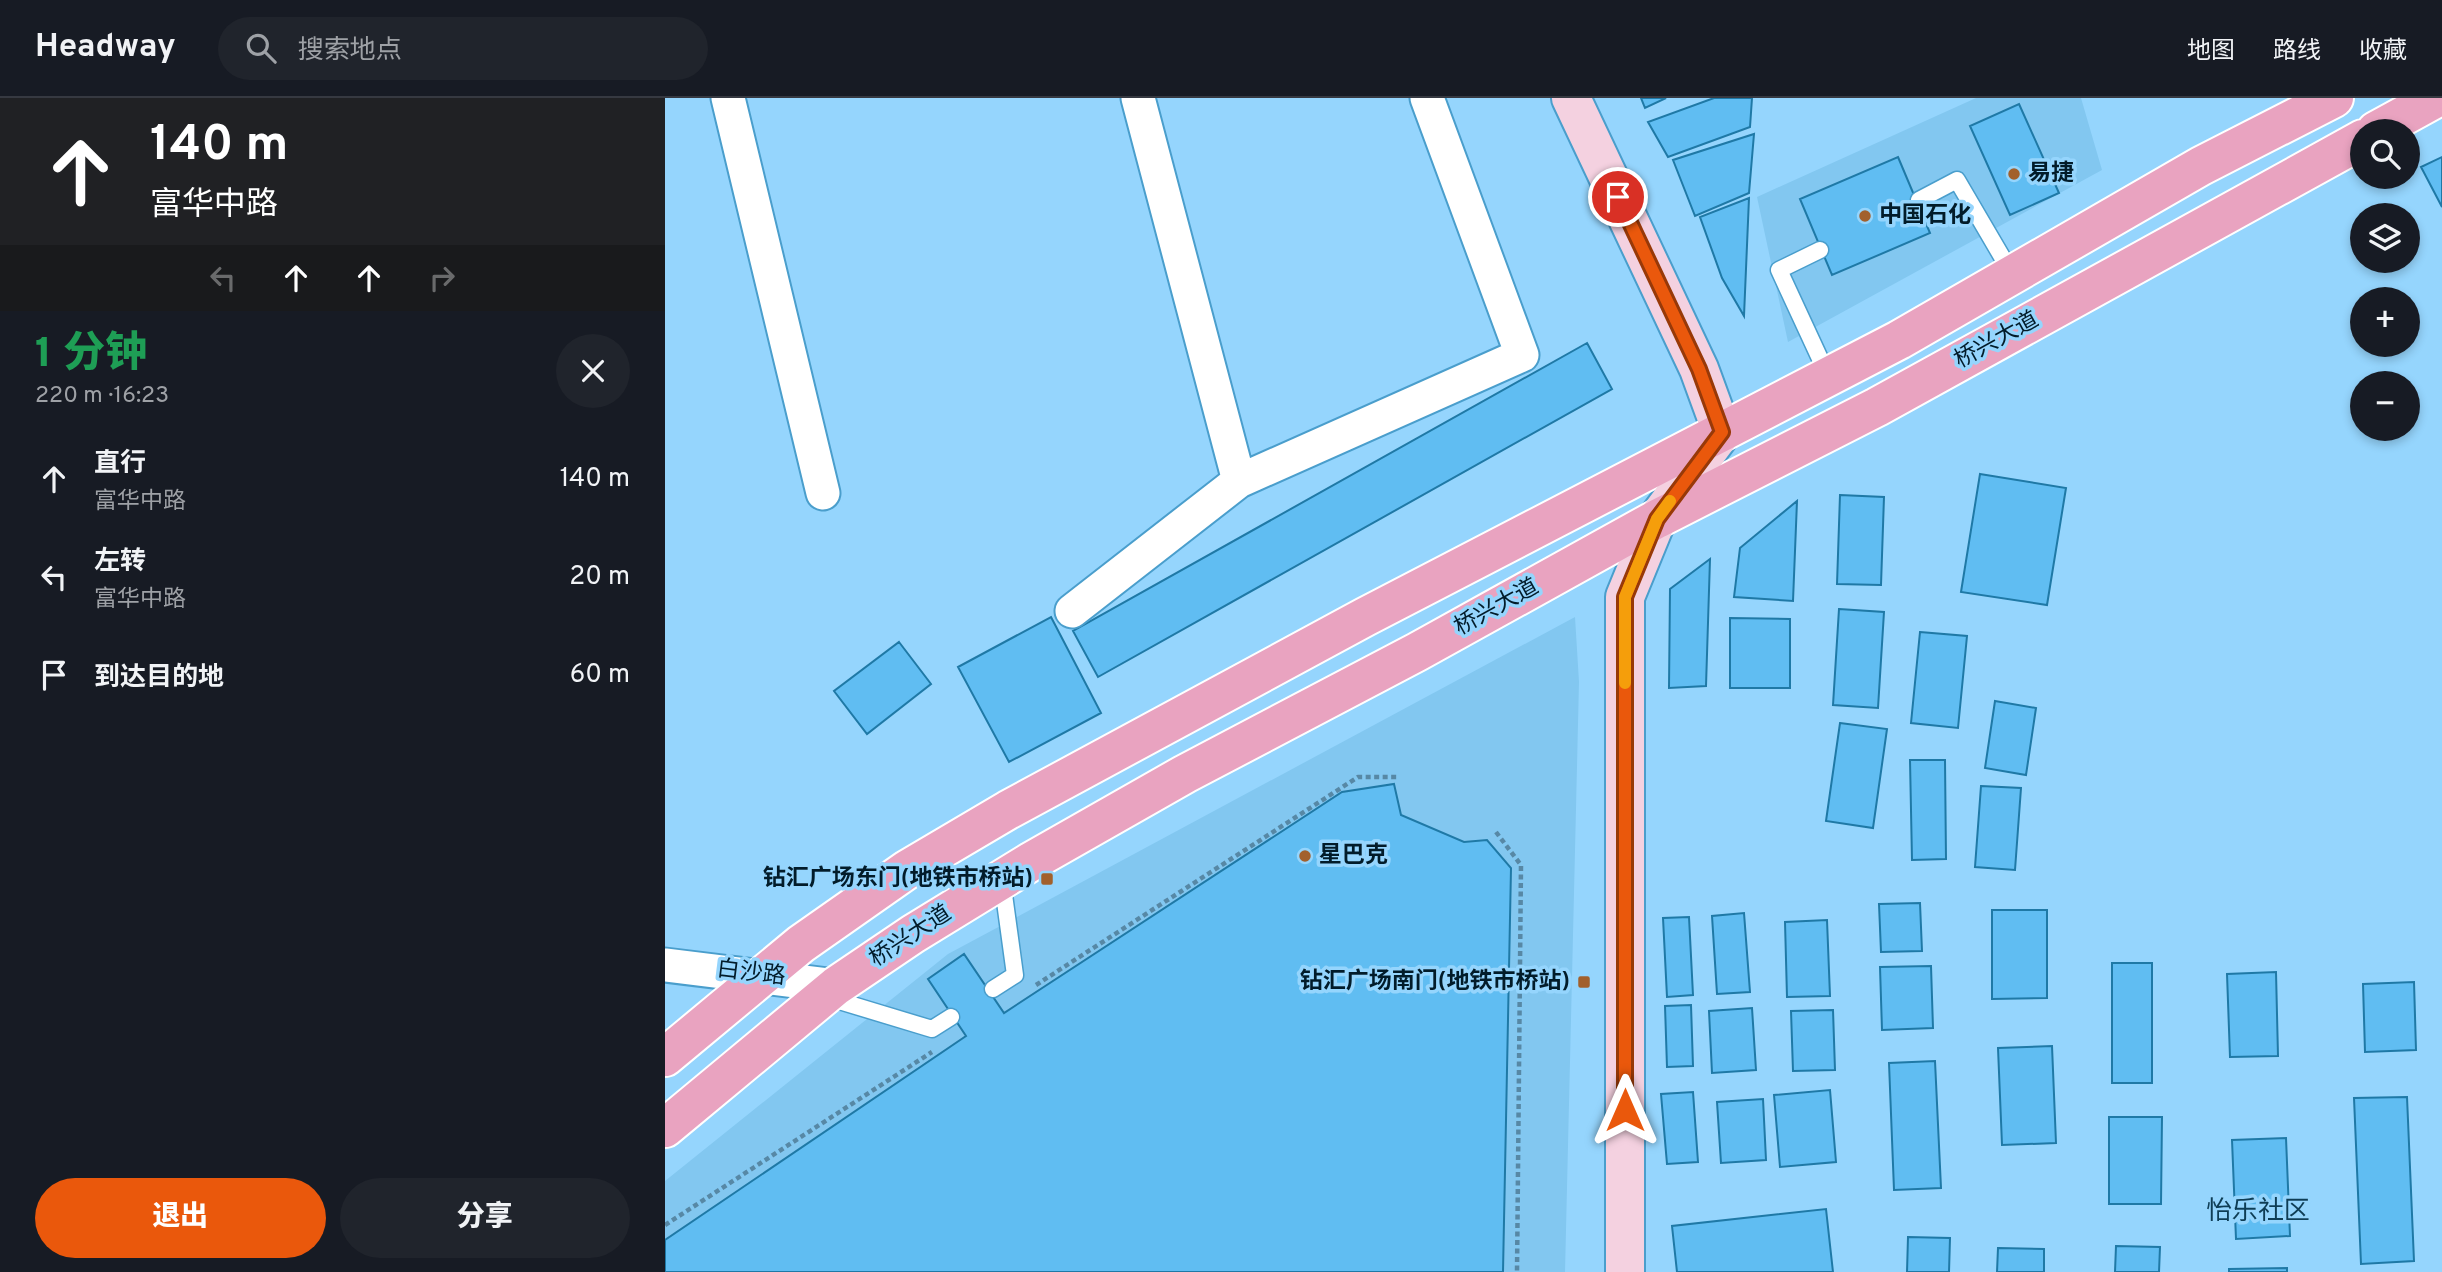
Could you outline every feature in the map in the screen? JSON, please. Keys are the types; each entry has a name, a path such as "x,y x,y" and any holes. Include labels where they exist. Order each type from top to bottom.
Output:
{"main road":[{"path":"665,1057 761,975 908,869 1008,810 1353,624 1899,340 2201,166 2334,98"},
{"path":"2398,119 2436,98"},
{"name":"桥兴大道","path":"665,1128 830,991 1002,880 1185,774 1417,652 1657,519 1889,400 2350,146"}],"street":[{"path":"728,98 823,494"},
{"path":"1138,98 1239,481"},
{"path":"1072,611 1239,481 1522,355 1427,98"},
{"path":"1571,98 1699,369 1722,432 1657,519 1625,597 1625,1272"},
{"name":"白沙路","path":"665,965 761,975 830,991"}],"lane":[{"path":"1919,200 1957,180 2012,274"},
{"path":"1820,250 1779,270 1828,376"},
{"path":"993,989 1015,975 1002,880"},
{"path":"830,991 932,1029 951,1017"}],"path":[{"path":"1025,992 1359,777 1397,778"},
{"path":"1496,832 1521,865 1517,1272"},
{"path":"665,1225 938,1048"}],"shaded area":[{"path":"1976,98 2081,98 2102,170 1788,342 1757,197"},
{"path":"1575,617 1579,682 1565,1272 665,1272 665,1181 948,954"}],"building":[{"path":"1641,98 1666,98 1645,108"},
{"path":"1714,98 1752,98 1750,127 1668,157 1648,122"},
{"path":"2019,104 2059,193 2010,215 1970,126"},
{"path":"1754,134 1749,193 1695,216 1673,160"},
{"name":"中国石化","path":"1898,157 1930,233 1832,275 1800,199"},
{"path":"2442,157 2442,207 2421,167"},
{"path":"1749,198 1744,316 1722,278 1700,217"},
{"path":"1587,343 1612,389 1098,677 1073,631"},
{"path":"1980,474 2066,488 2047,605 1961,592"},
{"path":"1840,495 1884,497 1881,585 1837,584"},
{"path":"1797,501 1793,601 1734,597 1740,548"},
{"path":"1710,559 1706,686 1669,688 1670,589"},
{"path":"1839,609 1884,612 1878,708 1833,705"},
{"path":"1051,617 1101,713 1009,762 958,667"},
{"path":"1730,618 1790,619 1790,688 1730,688"},
{"path":"1920,632 1967,636 1958,728 1911,723"},
{"path":"899,642 931,684 867,734 834,691"},
{"path":"1995,701 2036,708 2026,775 1985,768"},
{"path":"1840,723 1887,729 1873,828 1826,821"},
{"path":"1910,760 1945,760 1946,859 1912,860"},
{"path":"1394,784 1401,815 1464,842 1487,840 1511,868 1503,1272 665,1272 665,1240 966,1036 928,979 964,954 1004,1013 1342,792"},
{"path":"1981,786 2021,788 2015,870 1975,867"},
{"path":"1920,903 1922,951 1881,952 1879,904"},
{"path":"1992,910 2047,910 2047,998 1992,999"},
{"path":"1744,913 1750,992 1717,994 1712,916"},
{"path":"1689,917 1693,995 1667,997 1663,918"},
{"path":"1827,920 1830,996 1787,997 1785,922"},
{"path":"2112,963 2152,963 2152,1083 2112,1083"},
{"path":"1931,966 1933,1028 1882,1030 1880,967"},
{"path":"2276,972 2278,1056 2230,1057 2227,974"},
{"path":"2414,982 2416,1050 2365,1052 2363,984"},
{"path":"1691,1005 1693,1066 1667,1067 1665,1006"},
{"path":"1752,1008 1756,1070 1712,1073 1709,1011"},
{"path":"1833,1010 1835,1070 1793,1071 1791,1011"},
{"path":"2052,1046 2056,1143 2002,1145 1998,1048"},
{"path":"1935,1061 1941,1188 1894,1190 1889,1063"},
{"path":"1830,1090 1836,1162 1780,1167 1774,1095"},
{"path":"1693,1092 1698,1162 1667,1164 1661,1094"},
{"path":"2407,1097 2414,1261 2361,1264 2354,1098"},
{"path":"1763,1099 1766,1160 1721,1163 1717,1102"},
{"path":"2109,1117 2162,1117 2161,1204 2109,1204"},
{"path":"2286,1138 2290,1236 2236,1239 2232,1140"},
{"path":"1826,1209 1833,1272 1677,1272 1672,1226"},
{"path":"1908,1237 1950,1238 1949,1272 1907,1272"},
{"path":"2116,1246 2160,1247 2159,1272 2115,1272"},
{"path":"1998,1248 2044,1249 2044,1272 1997,1272"},
{"path":"2287,1268 2287,1272 2229,1272 2229,1269"}],"slow traffic":[{"path":"1625,683 1625,597 1657,519 1670,501"}],"place":[{"name":"易捷","path":"2014,174"},
{"name":"中国石化","path":"1865,216"},
{"name":"星巴克","path":"1305,856"},
{"name":"钻汇广场东门(地铁市桥站)","path":"1047,879"},
{"name":"钻汇广场南门(地铁市桥站)","path":"1584,982"}],"district":[{"name":"怡乐社区","path":"2258,1212"}],"route":[{"path":"1618,197 1699,369 1722,432 1657,519 1625,597 1625,1110"}]}
